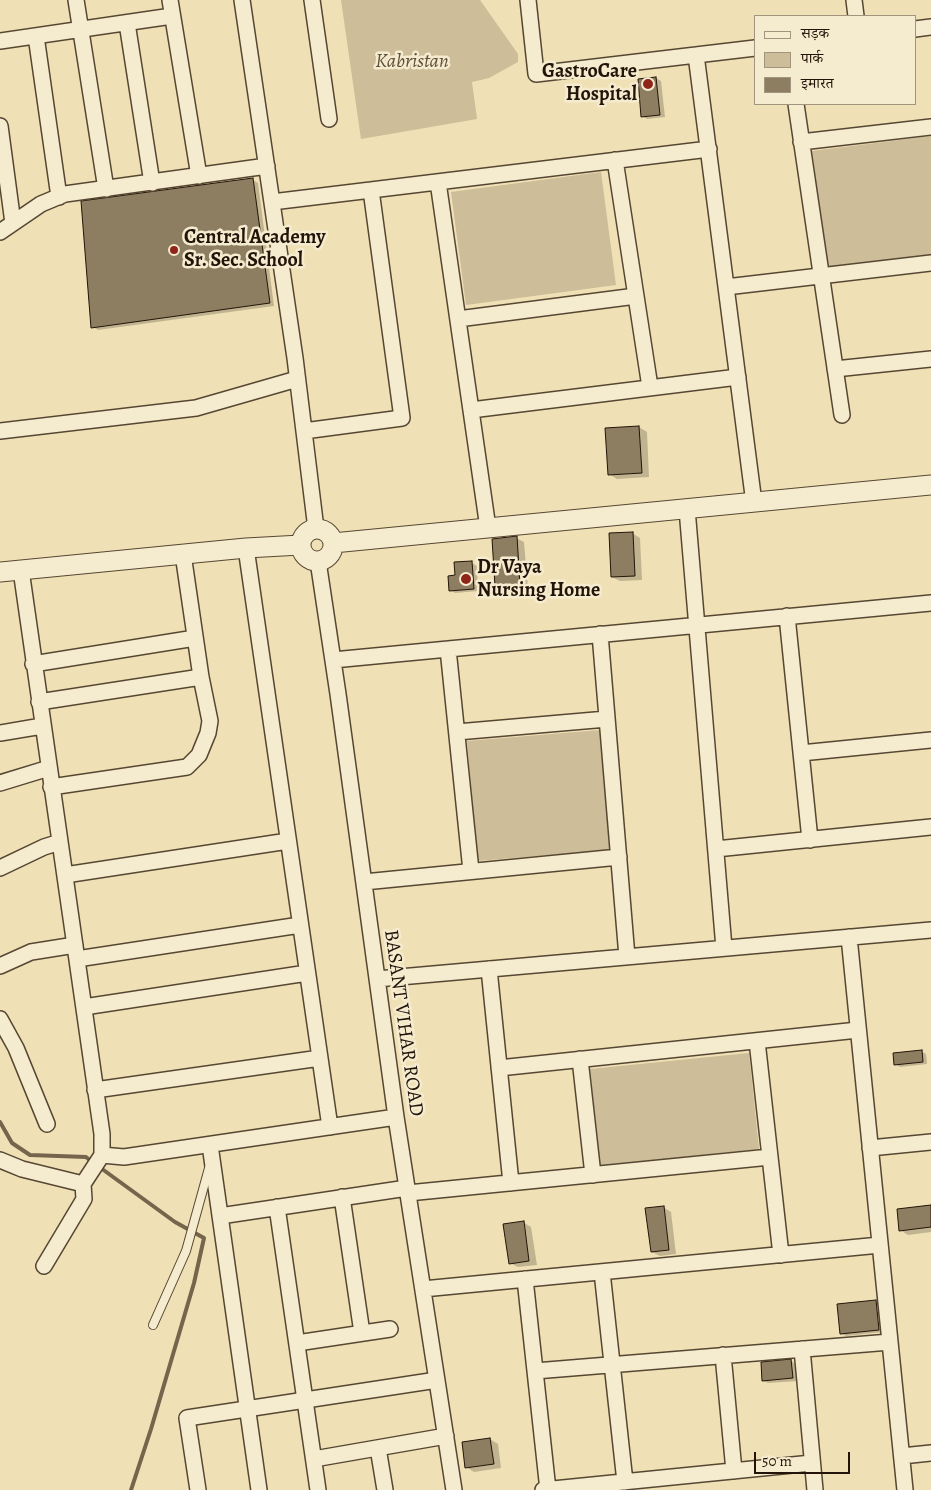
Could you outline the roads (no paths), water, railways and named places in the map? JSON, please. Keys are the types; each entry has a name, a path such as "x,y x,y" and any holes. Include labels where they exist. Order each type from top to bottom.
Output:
{"street":[{"path":"76,0 106,189"},
{"path":"170,0 199,176"},
{"path":"242,0 298,379 316,529"},
{"path":"312,0 329,119"},
{"path":"528,0 536,74 754,48"},
{"path":"854,0 856,15"},
{"path":"0,41 172,16"},
{"path":"127,23 152,183"},
{"path":"916,29 931,27"},
{"path":"36,36 58,196"},
{"path":"696,55 754,502"},
{"path":"796,105 842,414"},
{"path":"0,126 13,223"},
{"path":"801,142 931,127"},
{"path":"272,202 708,149"},
{"path":"615,160 650,388"},
{"path":"0,232 41,204 66,194 267,166"},
{"path":"438,182 488,528"},
{"path":"304,431 402,418 371,190"},
{"path":"726,287 931,263"},
{"path":"458,319 636,296"},
{"path":"835,369 931,359"},
{"path":"471,410 738,377"},
{"path":"0,431 196,408 298,379"},
{"path":"333,543 931,485"},
{"path":"687,509 724,948"},
{"path":"316,529 327,532 333,543 329,556 318,561 312,560 304,554 301,545 305,535 316,529"},
{"path":"0,572 246,548 301,545"},
{"path":"246,548 330,1127"},
{"path":"51,787 187,767 198,755 208,733 210,721 201,677 183,554"},
{"name":"BASANT VIHAR ROAD","path":"318,561 396,1117 454,1490"},
{"path":"21,570 102,1134 102,1154 86,1179 84,1199 44,1266"},
{"path":"333,660 931,603"},
{"path":"787,616 810,840"},
{"path":"600,634 627,956"},
{"path":"33,664 195,638"},
{"path":"448,649 471,872"},
{"path":"39,702 201,677"},
{"path":"457,732 607,719"},
{"path":"0,732 42,726"},
{"path":"801,753 931,740"},
{"path":"0,783 49,768"},
{"path":"716,849 931,827"},
{"path":"64,875 288,841"},
{"path":"0,868 44,847 60,842"},
{"path":"364,882 619,857"},
{"path":"0,966 31,952 76,952 300,925"},
{"path":"377,979 931,930"},
{"path":"849,937 905,1490"},
{"path":"489,969 511,1183"},
{"path":"84,1007 307,972"},
{"path":"0,1019 16,1048 47,1124"},
{"path":"499,1068 858,1030"},
{"path":"757,1041 781,1255"},
{"path":"95,1090 320,1058"},
{"path":"580,1060 594,1175"},
{"path":"102,1154 124,1158 211,1152 330,1127 396,1117"},
{"path":"870,1148 931,1142"},
{"path":"211,1152 259,1490"},
{"path":"220,1216 342,1197 408,1190 511,1183 770,1157"},
{"path":"0,1160 22,1169 86,1179"},
{"path":"342,1197 362,1333"},
{"path":"277,1207 318,1490"},
{"path":"423,1289 880,1245"},
{"path":"602,1272 625,1482"},
{"path":"525,1279 548,1490"},
{"path":"297,1343 390,1329"},
{"path":"535,1371 890,1342"},
{"path":"802,1349 815,1490"},
{"path":"723,1356 734,1471"},
{"path":"198,1490 188,1418 437,1380"},
{"path":"314,1459 446,1436"},
{"path":"378,1448 384,1490"},
{"path":"902,1456 931,1453"},
{"path":"543,1490 812,1463"}],"lane":[{"path":"153,1325 186,1252 211,1152"}],"waterway":[{"path":"0,1122 12,1143 30,1155 86,1157 92,1162"},
{"path":"98,1166 175,1222 204,1238 194,1283 131,1490"}],"place":[{"name":"GastroCare Hospital","path":"648,84"},
{"name":"Central Academy Sr. Sec. School","path":"174,250"},
{"name":"Dr Vaya Nursing Home","path":"466,579"}],"park label":[{"name":"Kabristan","path":"412,62"}]}
